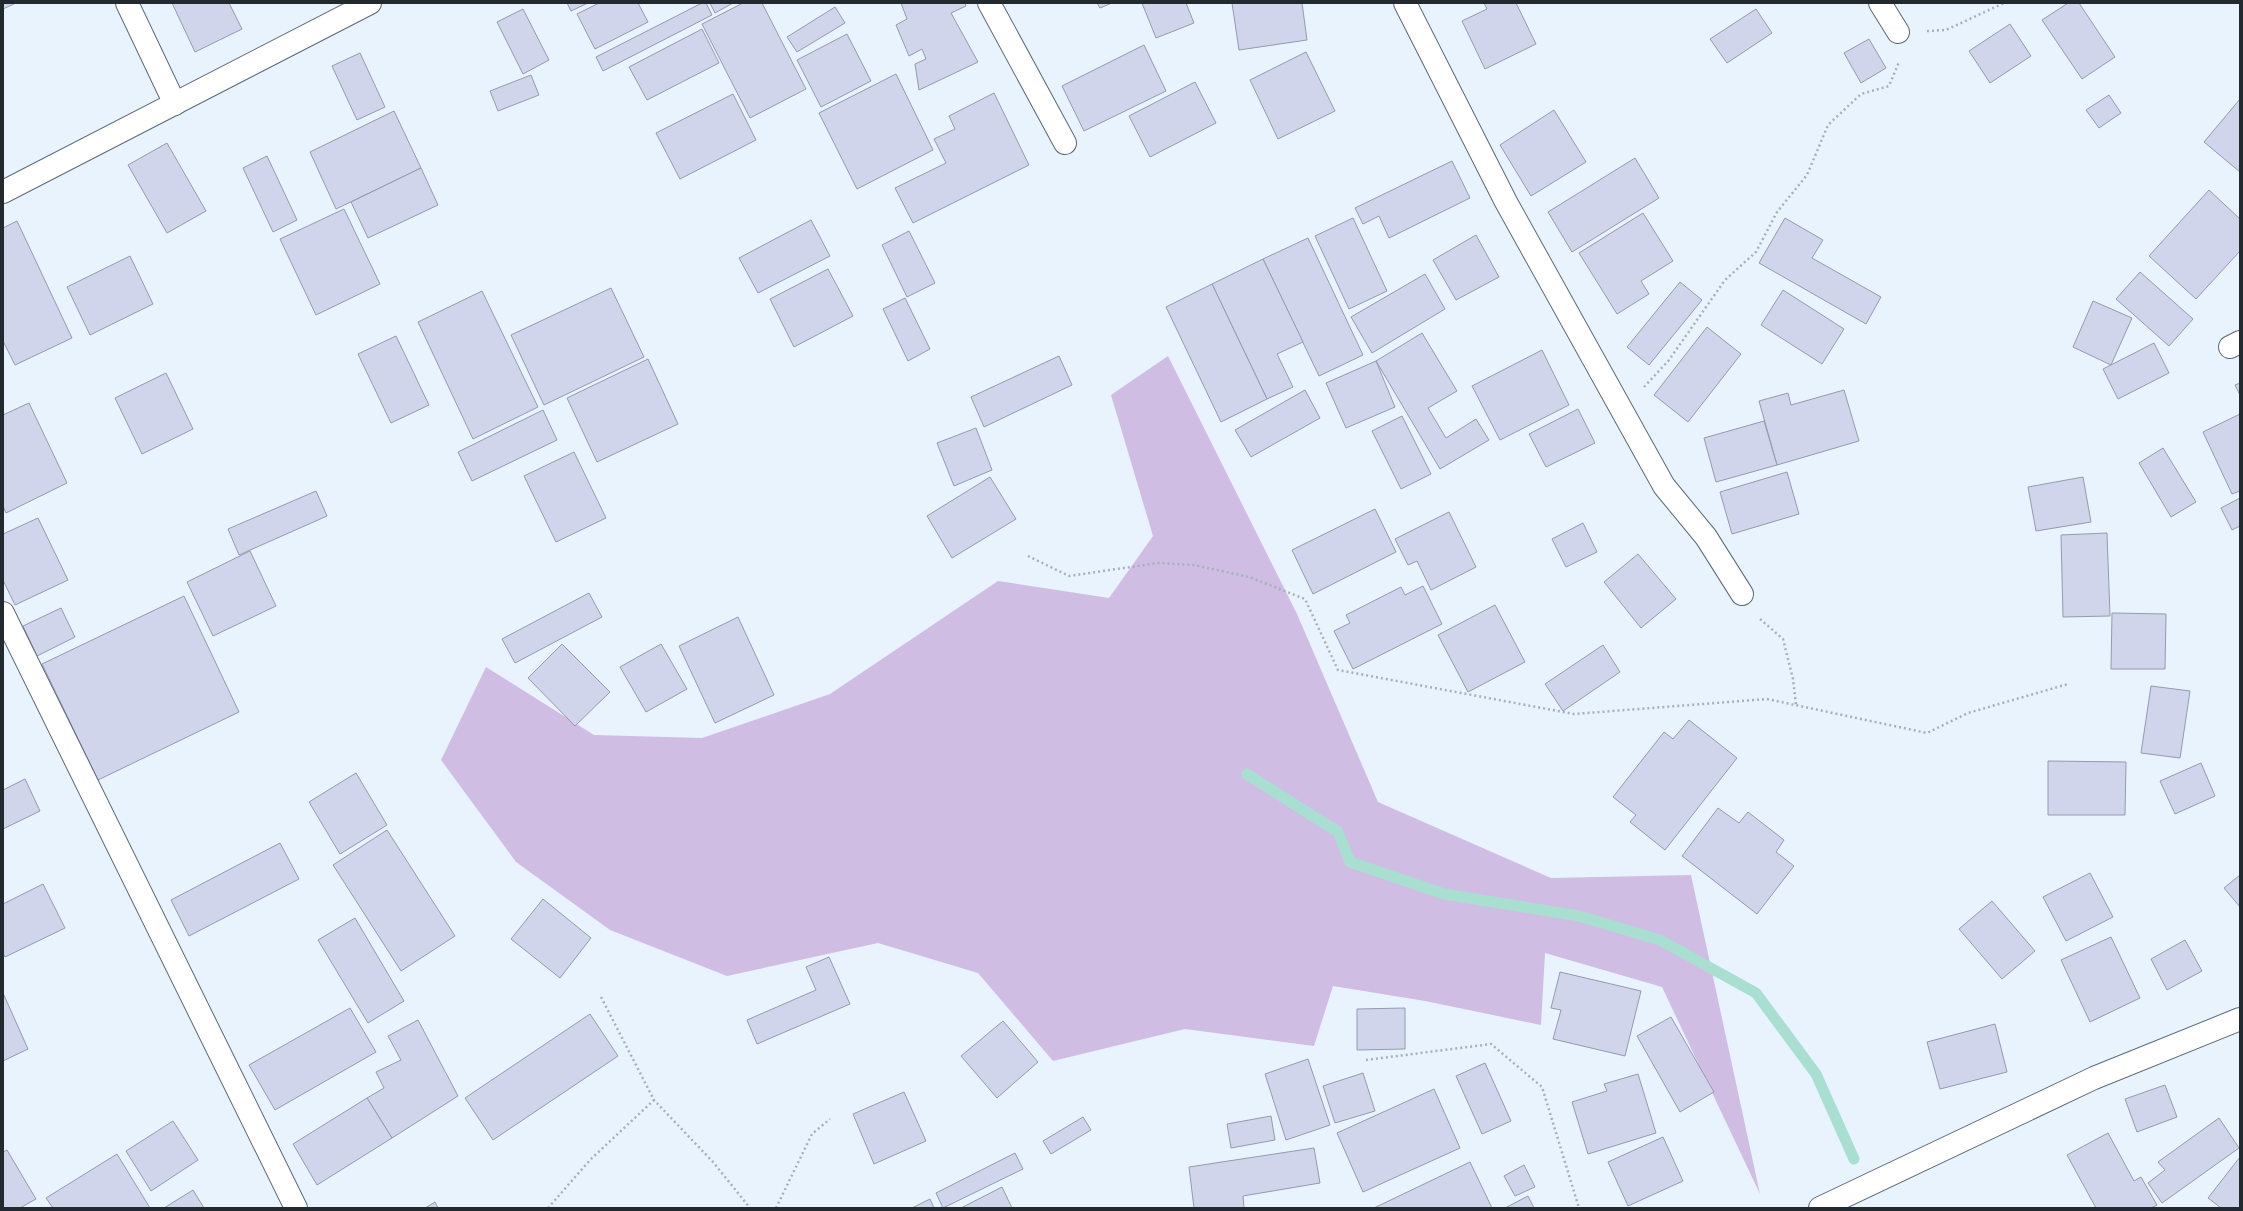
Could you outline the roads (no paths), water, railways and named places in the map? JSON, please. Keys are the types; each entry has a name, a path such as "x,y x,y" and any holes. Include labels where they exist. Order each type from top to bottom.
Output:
{"street":[{"path":"127,3 175,104"},
{"path":"3,192 370,3"},
{"path":"989,3 1065,143"},
{"path":"1405,3 1506,202 1664,486 1706,537 1742,594"},
{"path":"1880,3 1898,32"},
{"path":"3,613 296,1208"},
{"path":"1820,1208 2094,1078 2240,1019"}],"waterway":[{"path":"1247,774 1338,832 1350,862 1444,894 1579,916 1660,940 1756,993 1816,1074 1854,1159"}]}
